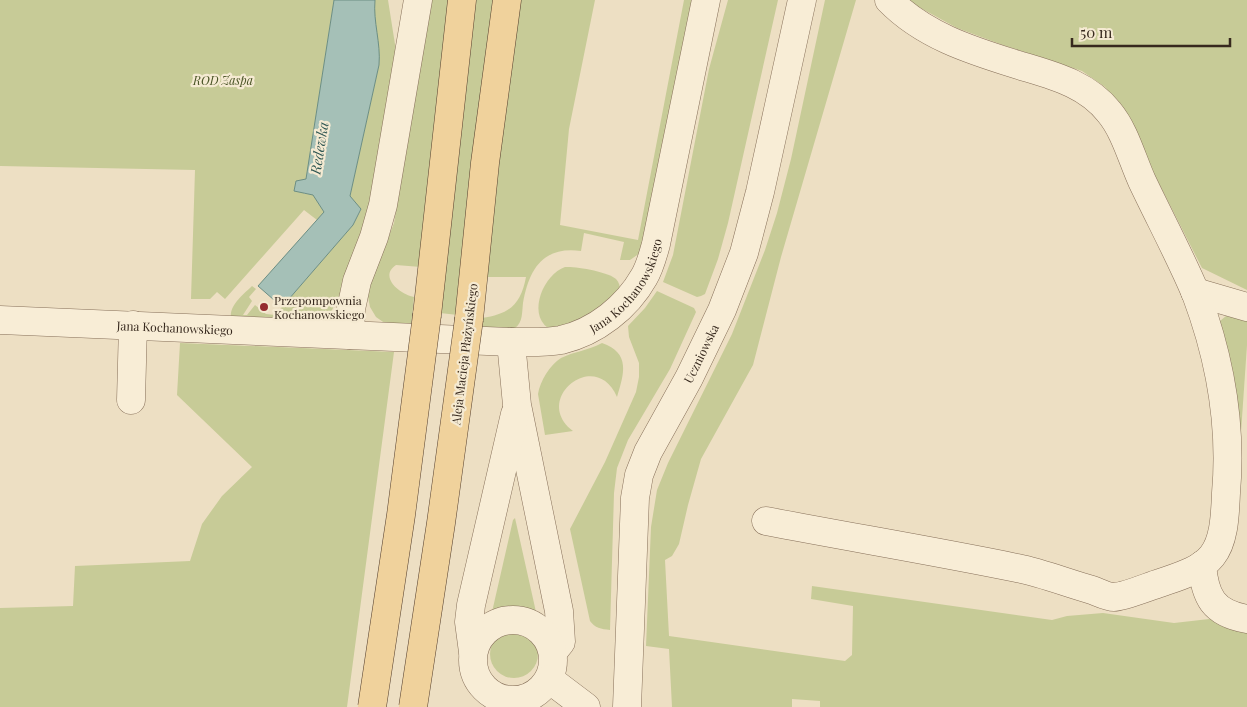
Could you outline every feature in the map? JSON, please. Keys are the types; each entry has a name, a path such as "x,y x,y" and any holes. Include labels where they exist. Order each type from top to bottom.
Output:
{"main road":[{"path":"372,707 401,515 427,315 462,0"},
{"name":"Aleja Macieja Płażyńskiego","path":"413,707 469,319 486,163 507,0"}],"street":[{"path":"350,335 351,309 357,281 374,238 383,205 418,0"},
{"name":"Jana Kochanowskiego","path":"0,320 511,342 560,340 578,334 606,320 632,296 645,275 656,244 706,0"},
{"name":"Uczniowska","path":"627,707 635,498 639,475 648,452 689,378 722,310 744,252 762,183 802,0"},
{"path":"766,521 1021,569 1115,597 1175,578 1202,565 1212,557 1221,535 1225,512 1229,450 1228,423 1217,362 1195,292 1120,131 1109,112 1077,84 978,52 935,34 914,22 889,0"},
{"path":"1195,292 1247,307"},
{"path":"131,400 133,326"},
{"path":"511,342 517,406 558,611 561,642 553,652"},
{"path":"473,652 485,631 495,624 507,620 519,620 531,624 541,631 548,641 553,652 552,671 549,679 535,694 506,704 484,688 477,678 473,665 469,629 471,605 517,406"},
{"path":"1202,565 1207,593 1213,603 1231,615 1247,619"},
{"path":"549,679 586,707"}],"green space":[{"name":"ROD Zaspa","path":"0,0 334,0 304,194 313,194 324,212 317,220 304,210 225,299 217,292 210,299 191,299 195,170 0,166"},
{"path":"375,0 388,0 397,57 380,195 355,266 332,310 320,321 231,318 232,309 235,304 252,286 256,289 249,297 252,301 243,315 247,315 255,305 266,314 275,315 353,225 361,210 350,196 379,65 374,13"},
{"path":"429,0 451,0 421,267 396,265 389,275 393,285 403,293 414,297 411,328 386,324 376,317 370,307 367,292 394,223"},
{"path":"474,0 495,0 458,315 440,313"},
{"path":"519,0 595,0 569,129 560,225 638,240 684,0 694,0 667,143 640,253 630,260 620,260 624,242 584,233 581,251 568,250 557,252 540,262 534,270 529,280 523,303 522,317 518,326 512,330 481,329 482,318 500,314 513,306 521,294 526,277 485,277"},
{"path":"728,0 778,0 728,223 718,259 705,294 697,297 663,282 673,255 709,69"},
{"path":"825,0 856,0 781,257 753,365 701,459 679,544 672,556 665,560 669,636 845,661 852,655 853,606 811,599 812,586 1052,620 1067,616 1103,613 1174,623 1218,618 1247,627 1247,707 820,707 820,701 792,699 792,707 672,707 669,649 646,646 651,527 657,490 668,463 732,334 765,250 791,159"},
{"path":"906,0 1247,0 1247,290 1202,268 1122,111 1105,87 1082,71 957,28"},
{"path":"565,267 584,269 612,276 617,280 620,290 596,310 579,320 548,328 542,321 539,313 541,294 551,277"},
{"path":"657,291 694,308 696,312 670,369 628,440 617,468 614,493 610,630 607,630 596,627 590,621 570,529 605,462 636,392 639,363 629,337 628,326 645,308"},
{"path":"1226,316 1247,320 1240,447 1219,328 1220,321"},
{"path":"180,343 394,352 347,707 0,707 0,608 73,606 75,566 190,561 202,524 222,496 252,467 177,395"},
{"path":"602,343 618,352 623,365 622,380 617,397 607,383 595,377 583,377 571,383 563,393 559,405 562,418 573,431 545,435 538,394 546,374 561,358"},
{"path":"515,518 536,612 514,607 492,612 513,520"},
{"path":"509,630 519,630 531,637 538,649 538,659 531,671 519,678 509,678 501,674 494,667 490,659 490,649 494,641 501,634"}],"water":[{"name":"Redewka","path":"334,0 375,0 379,65 350,196 361,209 353,225 282,307 258,286 324,212 313,195 294,191 296,181 306,179"}],"place":[{"name":"Przepompownia Kochanowskiego","path":"264,307"}]}
